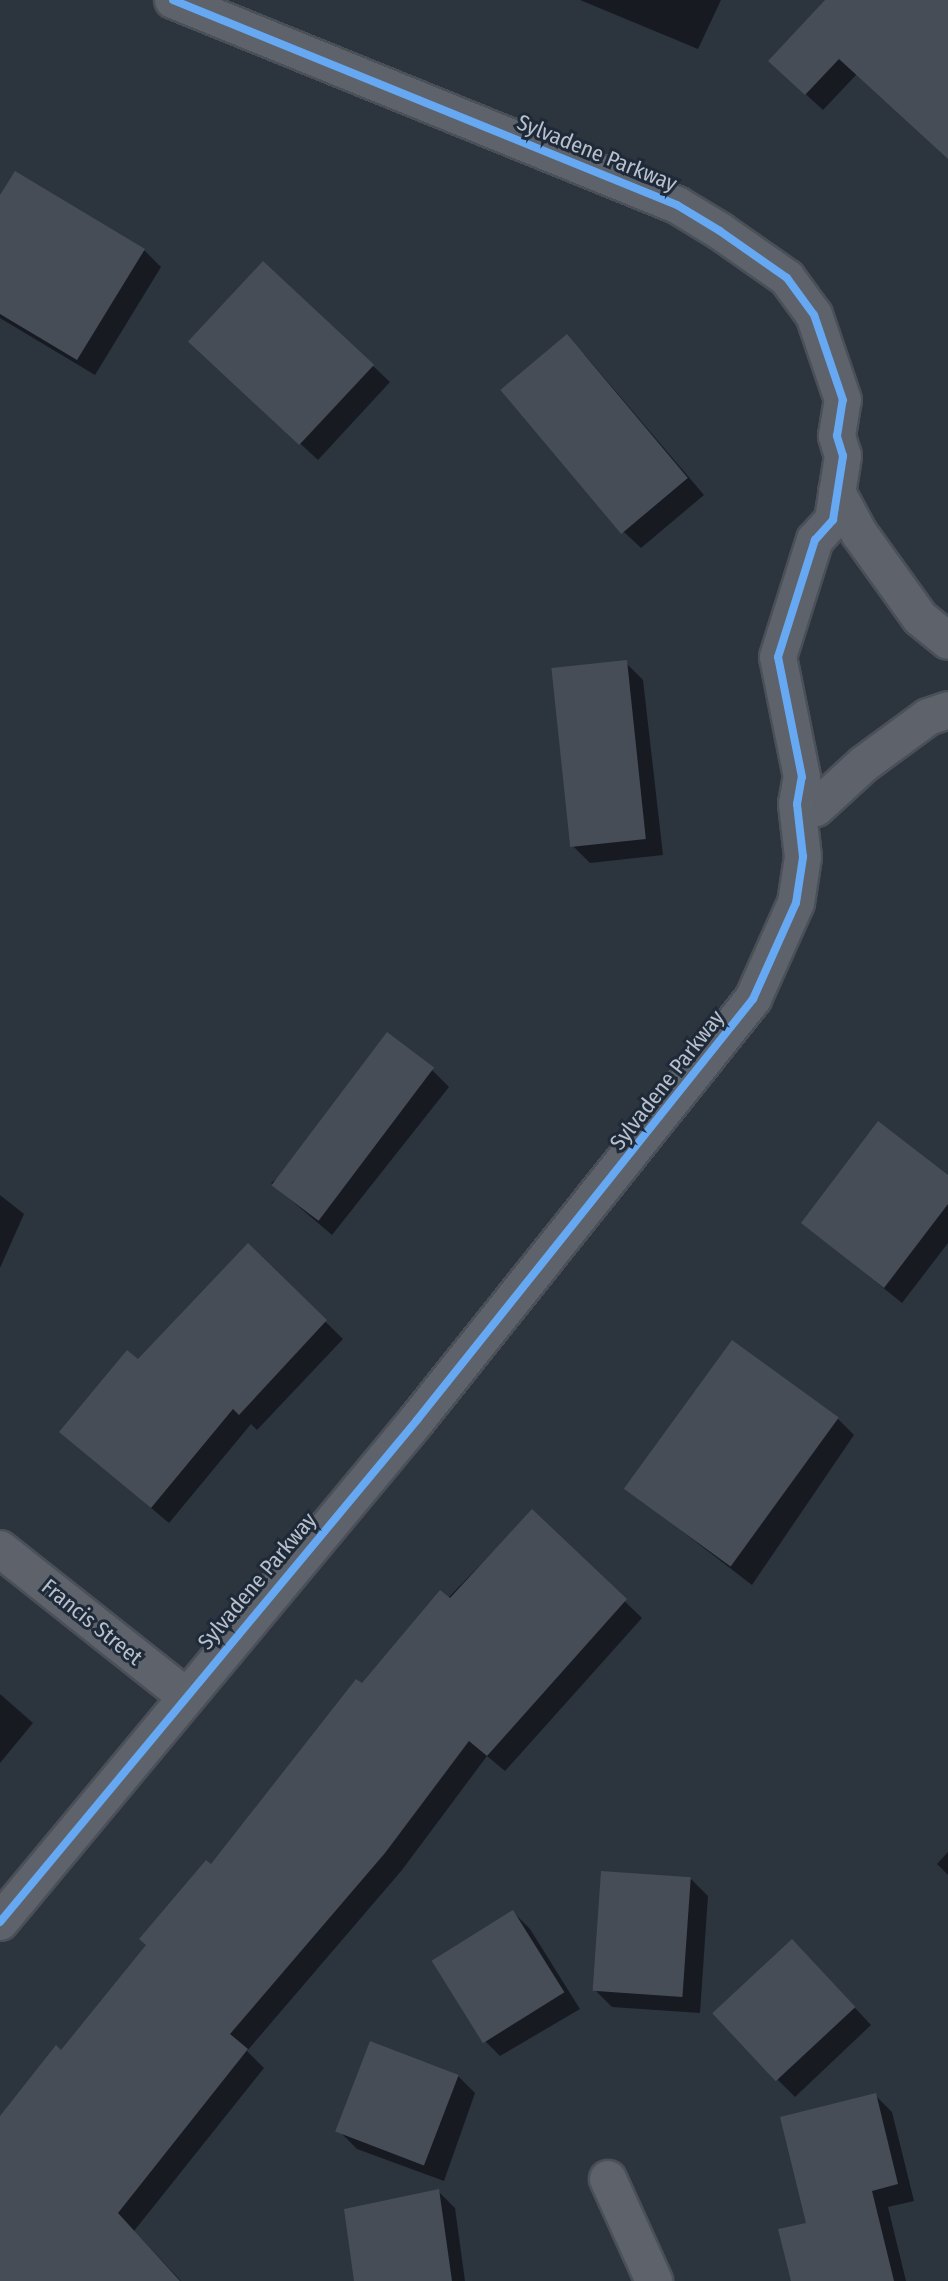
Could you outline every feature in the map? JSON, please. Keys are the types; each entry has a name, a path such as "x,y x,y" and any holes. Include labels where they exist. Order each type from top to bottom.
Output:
{"street":[{"name":"Sylvadene Parkway","path":"0,1922 184,1695 417,1420 753,999 796,903 803,857 797,804 802,777 778,657 815,540 833,520 837,492 843,400 814,315 787,278 677,205 173,0"},
{"path":"837,492 859,533 920,618 948,641"},
{"path":"797,804 816,808 864,764 928,717 948,710"},
{"name":"Francis Street","path":"0,1549 184,1695"},
{"path":"608,2179 654,2281"}],"building":[{"path":"825,0 948,0 948,159 839,59 805,95 768,61"},
{"path":"15,171 145,249 77,360 0,314 0,195"},
{"path":"263,261 374,365 299,445 188,341"},
{"path":"567,334 688,478 621,534 500,390"},
{"path":"627,660 646,839 570,847 551,668"},
{"path":"387,1032 434,1068 319,1221 271,1185"},
{"path":"878,1121 948,1175 948,1204 884,1288 801,1223"},
{"path":"248,1243 327,1320 239,1415 233,1409 151,1508 59,1432 127,1350 138,1359"},
{"path":"732,1340 839,1418 731,1566 624,1489"},
{"path":"532,1509 627,1599 487,1756 469,1741 385,1853 230,2034 248,2049 118,2213 180,2281 0,2281 0,2116 56,2045 61,2050 146,1945 139,1939 206,1860 211,1864 356,1679 362,1683 440,1590 450,1598"},
{"path":"601,1871 691,1877 682,1997 593,1991"},
{"path":"513,1910 564,1992 483,2043 432,1961"},
{"path":"792,1939 855,2007 776,2081 712,2013"},
{"path":"370,2041 459,2075 424,2166 335,2132"},
{"path":"876,2093 898,2184 872,2191 894,2281 791,2281 778,2229 806,2223 780,2117"},
{"path":"439,2189 452,2281 354,2281 344,2209"}],"cycle path":[{"path":"0,1922 417,1420 753,999 796,903 803,857 797,804 802,777 778,657 815,540 833,520 843,456 837,436 843,400 814,315 787,278 720,231 677,205 173,0"}]}
